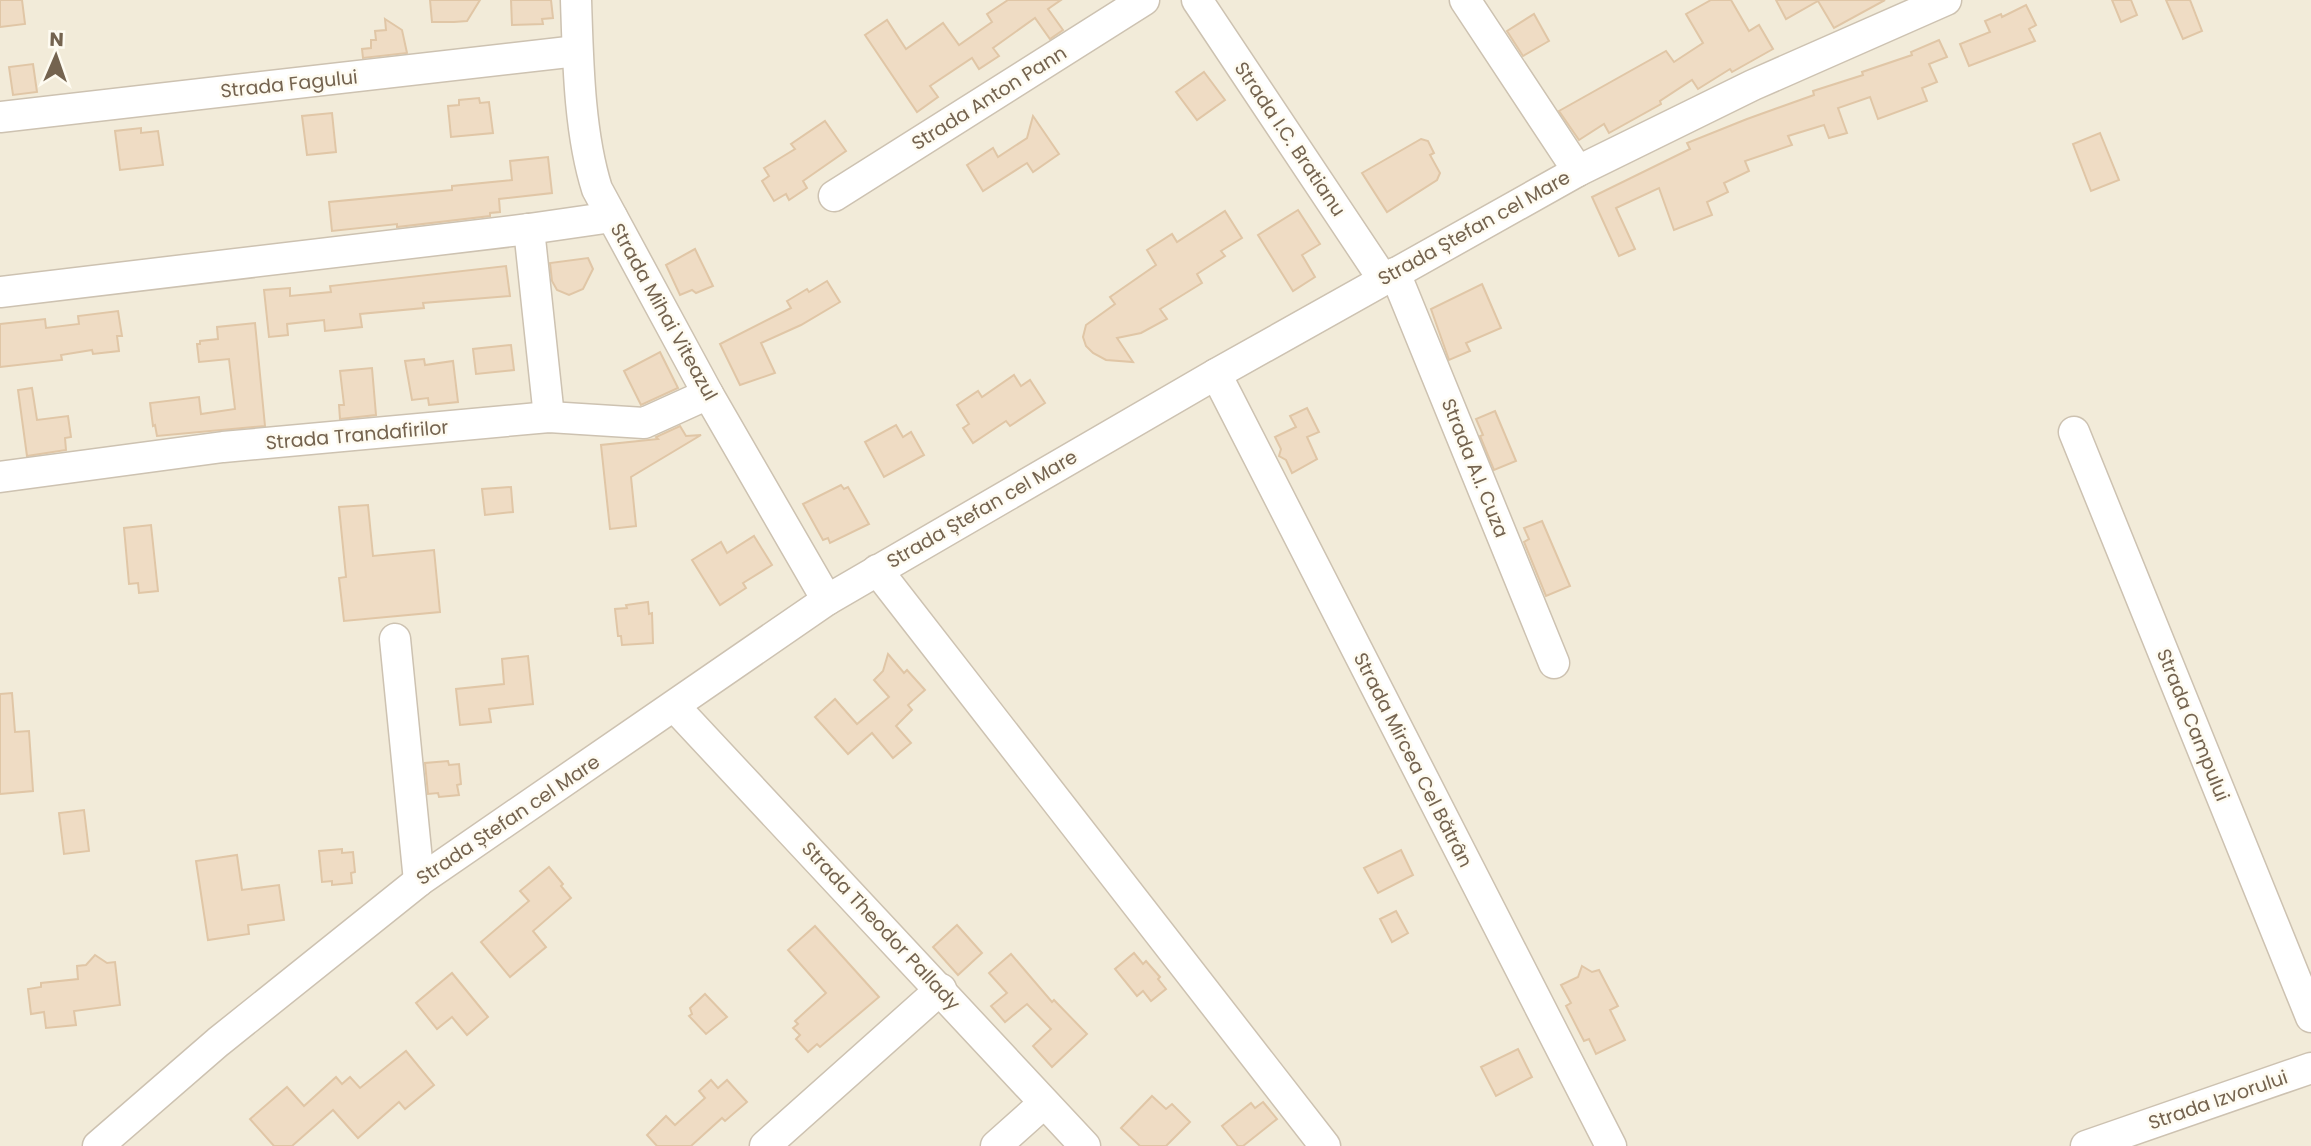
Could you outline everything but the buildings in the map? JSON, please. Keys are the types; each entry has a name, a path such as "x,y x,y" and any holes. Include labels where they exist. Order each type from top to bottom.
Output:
{"street":[{"name":"Strada Mihai Viteazul","path":"576,0 577,51 588,163 597,189 708,394 827,600"},
{"name":"Strada Anton Pann","path":"834,196 1144,0"},
{"name":"Strada I.C. Bratianu","path":"1196,0 1389,276"},
{"path":"1465,0 1578,171"},
{"name":"Strada Ștefan cel Mare","path":"97,1146 218,1042 419,881 827,600 1216,374 1578,171 1754,85 1946,0"},
{"name":"Strada Fagului","path":"0,117 577,51"},
{"path":"0,292 612,217"},
{"path":"529,229 549,417"},
{"name":"Strada A.I. Cuza","path":"1389,276 1554,663"},
{"name":"Strada Mircea Cel Bătrân","path":"1216,374 1611,1146"},
{"name":"Strada Trandafirilor","path":"0,477 223,447 549,417 644,423 708,394"},
{"name":"Strada Campului","path":"2074,432 2311,1017"},
{"path":"877,570 1325,1146"},
{"path":"395,639 419,881"},
{"name":"Strada Theodor Pallady","path":"675,707 1085,1146"},
{"path":"765,1146 941,989"},
{"name":"Strada Izvorului","path":"2086,1146 2311,1068"},
{"path":"996,1146 1044,1103"}],"shaded area":[{"path":"0,0 2311,0 2311,1146 0,1146"}]}
